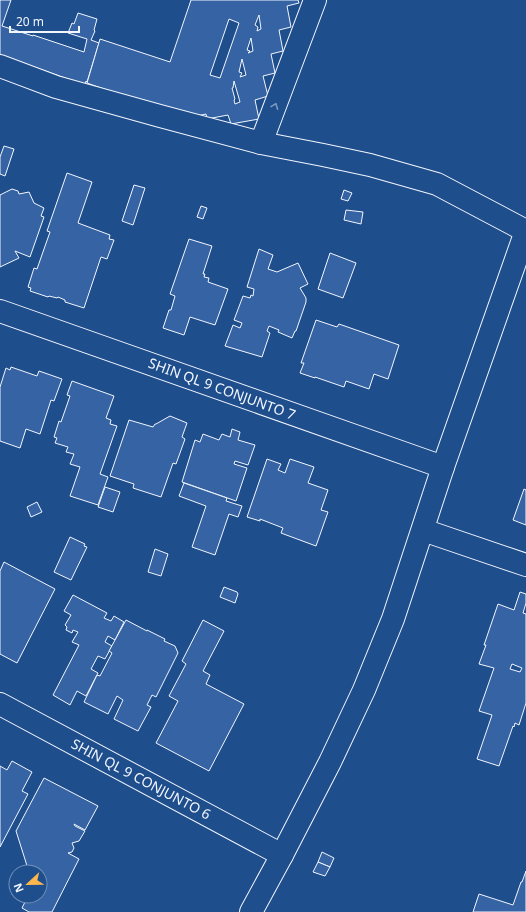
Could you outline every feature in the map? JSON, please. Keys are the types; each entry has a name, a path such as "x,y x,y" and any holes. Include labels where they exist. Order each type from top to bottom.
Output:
{"street":[{"path":"261,143 315,0"},
{"path":"0,66 56,87 160,116 261,143 363,164 437,184 526,231 443,467 393,619 364,690 330,762 282,855 250,912"},
{"name":"SHIN QL 9 CONJUNTO 7","path":"0,311 443,467"},
{"path":"423,530 526,565"},
{"name":"SHIN QL 9 CONJUNTO 6","path":"0,704 282,855"}],"building":[{"path":"0,0 11,0 2,26 84,52 87,39 68,33 72,23 74,24 78,13 97,19 95,31 91,40 99,43 85,85 0,55"},
{"path":"191,0 298,0 299,3 287,6 291,27 279,30 283,51 271,54 275,73 263,76 268,96 255,100 259,119 231,124 228,115 207,119 206,114 183,119 87,83 100,39 170,62","holes":["259,15 261,29 257,31 258,27 255,25","229,19 239,23 220,78 210,75","251,38 253,51 248,53 250,51 247,50","242,59 246,75 240,77 242,73 239,72","234,81 240,102 235,104 232,88"]},
{"path":"4,146 14,149 5,176 0,174 0,157"},
{"path":"67,173 92,182 78,223 110,235 109,239 114,240 107,259 101,257 84,308 65,302 65,300 58,297 48,297 30,291 31,288 28,287 34,268 37,269 50,232 47,231"},
{"path":"134,185 145,188 133,225 122,221"},
{"path":"12,189 18,191 19,194 29,192 34,203 44,208 41,216 44,217 30,257 15,251 19,258 0,267 0,195"},
{"path":"344,190 352,193 348,201 341,199"},
{"path":"201,206 207,208 203,219 197,217"},
{"path":"346,210 363,212 361,224 344,220"},
{"path":"189,239 212,246 203,274 205,274 204,277 209,278 208,282 228,289 215,325 190,317 184,335 163,328 175,296 170,294"},
{"path":"259,249 273,255 268,269 277,272 298,263 308,284 300,288 306,298 306,302 292,338 269,326 267,331 270,333 262,357 225,346 233,325 240,328 242,323 234,320 243,296 250,298 251,295 253,296 254,289 247,287"},
{"path":"330,253 356,263 343,298 318,289"},
{"path":"316,320 337,327 339,324 399,345 388,379 374,374 369,389 346,381 344,387 300,373 304,363 301,363"},
{"path":"11,367 37,376 39,371 62,379 54,401 51,400 40,434 26,429 20,448 0,441 0,387 6,368 10,370"},
{"path":"72,381 114,396 106,418 111,420 110,424 117,426 100,474 108,477 98,505 70,496 80,467 70,464 74,454 66,452 68,447 55,443 57,438 54,437 70,396 67,395"},
{"path":"170,416 187,423 182,437 185,439 176,464 173,463 161,497 133,488 134,484 110,476 129,420 153,427 155,424"},
{"path":"232,429 240,432 238,440 255,445 248,465 235,461 234,464 247,468 236,501 182,482 195,440 200,442 203,434 219,440 222,434 230,437"},
{"path":"267,459 281,464 278,470 285,473 290,459 314,467 308,483 328,490 321,510 328,512 316,546 281,533 283,528 260,519 260,521 247,517"},
{"path":"184,483 227,498 226,501 242,506 238,517 229,514 215,555 192,547 206,506 179,496"},
{"path":"105,487 120,492 113,512 98,507"},
{"path":"524,489 526,490 526,525 513,520"},
{"path":"37,502 42,512 31,517 27,507"},
{"path":"70,537 85,544 84,546 87,547 71,580 54,572"},
{"path":"155,549 168,554 161,576 148,572"},
{"path":"4,562 55,589 17,663 0,654 0,571"},
{"path":"224,587 237,592 238,594 235,603 220,597"},
{"path":"520,592 526,594 526,603 523,613 526,614 526,703 519,725 515,723 514,727 513,726 499,766 477,759 492,715 479,711 494,668 479,664 498,604 514,610","holes":["512,664 522,668 520,672 510,669"]},
{"path":"73,595 107,613 104,618 111,621 114,616 124,622 115,640 108,636 105,642 112,646 105,659 98,656 91,669 98,673 86,696 77,691 70,705 53,695 79,645 72,642 78,632 73,630 72,633 66,630 67,627 65,625 71,615 64,611"},
{"path":"126,620 165,639 164,641 175,646 178,653 156,697 152,695 147,705 151,707 138,731 114,719 123,700 117,696 108,714 84,702 97,675 100,676 112,653 109,651"},
{"path":"203,620 224,631 203,671 210,675 206,684 244,704 209,771 156,743 178,701 169,696 186,664 182,661"},
{"path":"12,761 32,772 22,791 28,794 0,847 0,766 7,770"},
{"path":"44,778 98,806 85,830 74,824 85,831 79,841 72,843 74,848 72,852 68,853 79,859 52,912 29,912 22,908 24,904 48,904 48,864 26,864 16,831"},
{"path":"322,852 334,858 330,867 318,862"},
{"path":"318,862 330,867 325,876 313,872"},
{"path":"526,871 526,912 473,912 479,894 513,905"}]}
